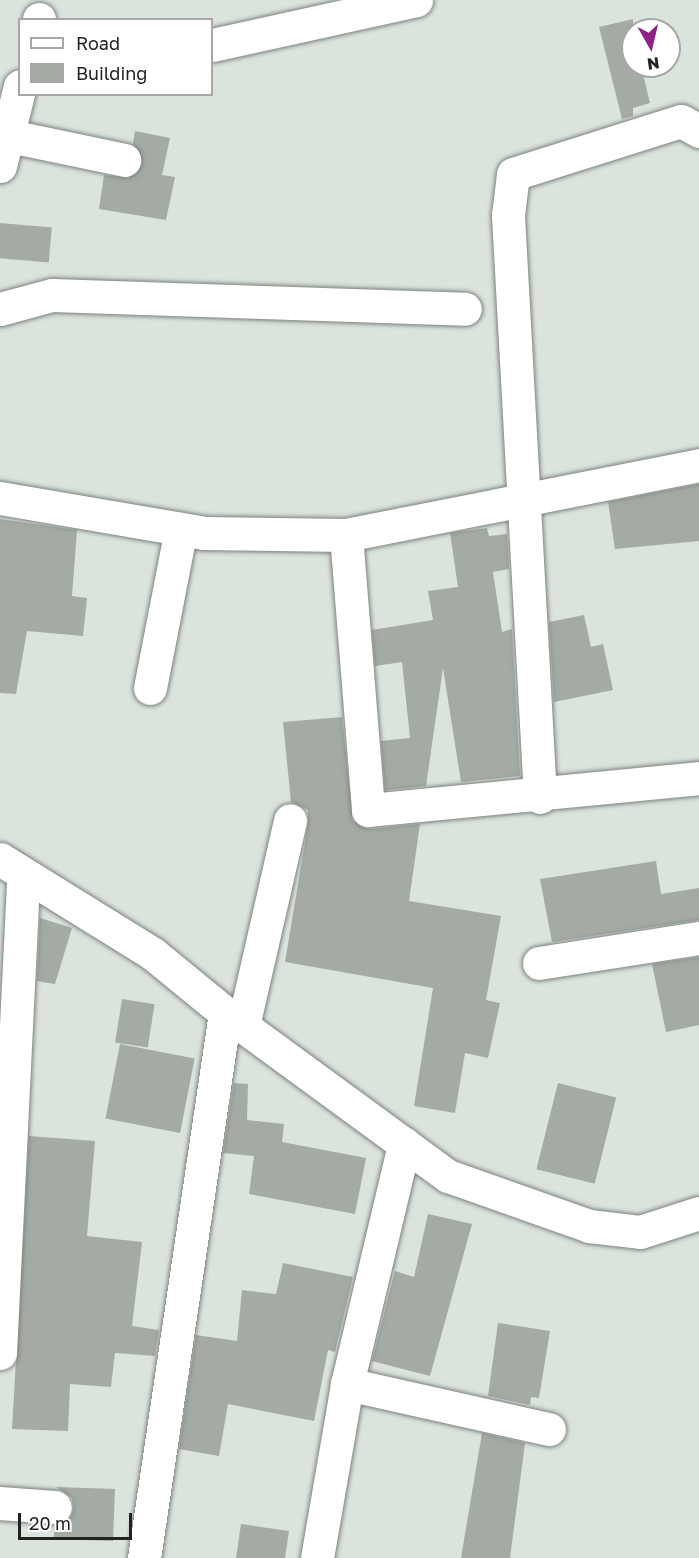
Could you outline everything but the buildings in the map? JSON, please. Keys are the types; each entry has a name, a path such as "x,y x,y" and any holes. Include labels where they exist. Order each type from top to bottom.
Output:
{"street":[{"path":"213,45 416,0"},
{"path":"18,93 2,145 124,160"},
{"path":"540,797 508,215 513,174 681,121 699,131"},
{"path":"0,309 52,294 465,309"},
{"path":"0,498 181,529 346,535 524,497 699,465"},
{"path":"150,688 181,529"},
{"path":"346,535 368,810 540,797 699,778"},
{"path":"144,1558 234,1020 290,820"},
{"path":"0,1353 11,868 153,954 234,1020 448,1176 589,1226 640,1232 696,1219"},
{"path":"539,963 699,938"},
{"path":"317,1558 347,1384 404,1144"},
{"path":"347,1384 549,1429"},
{"path":"0,1503 55,1507"}]}
